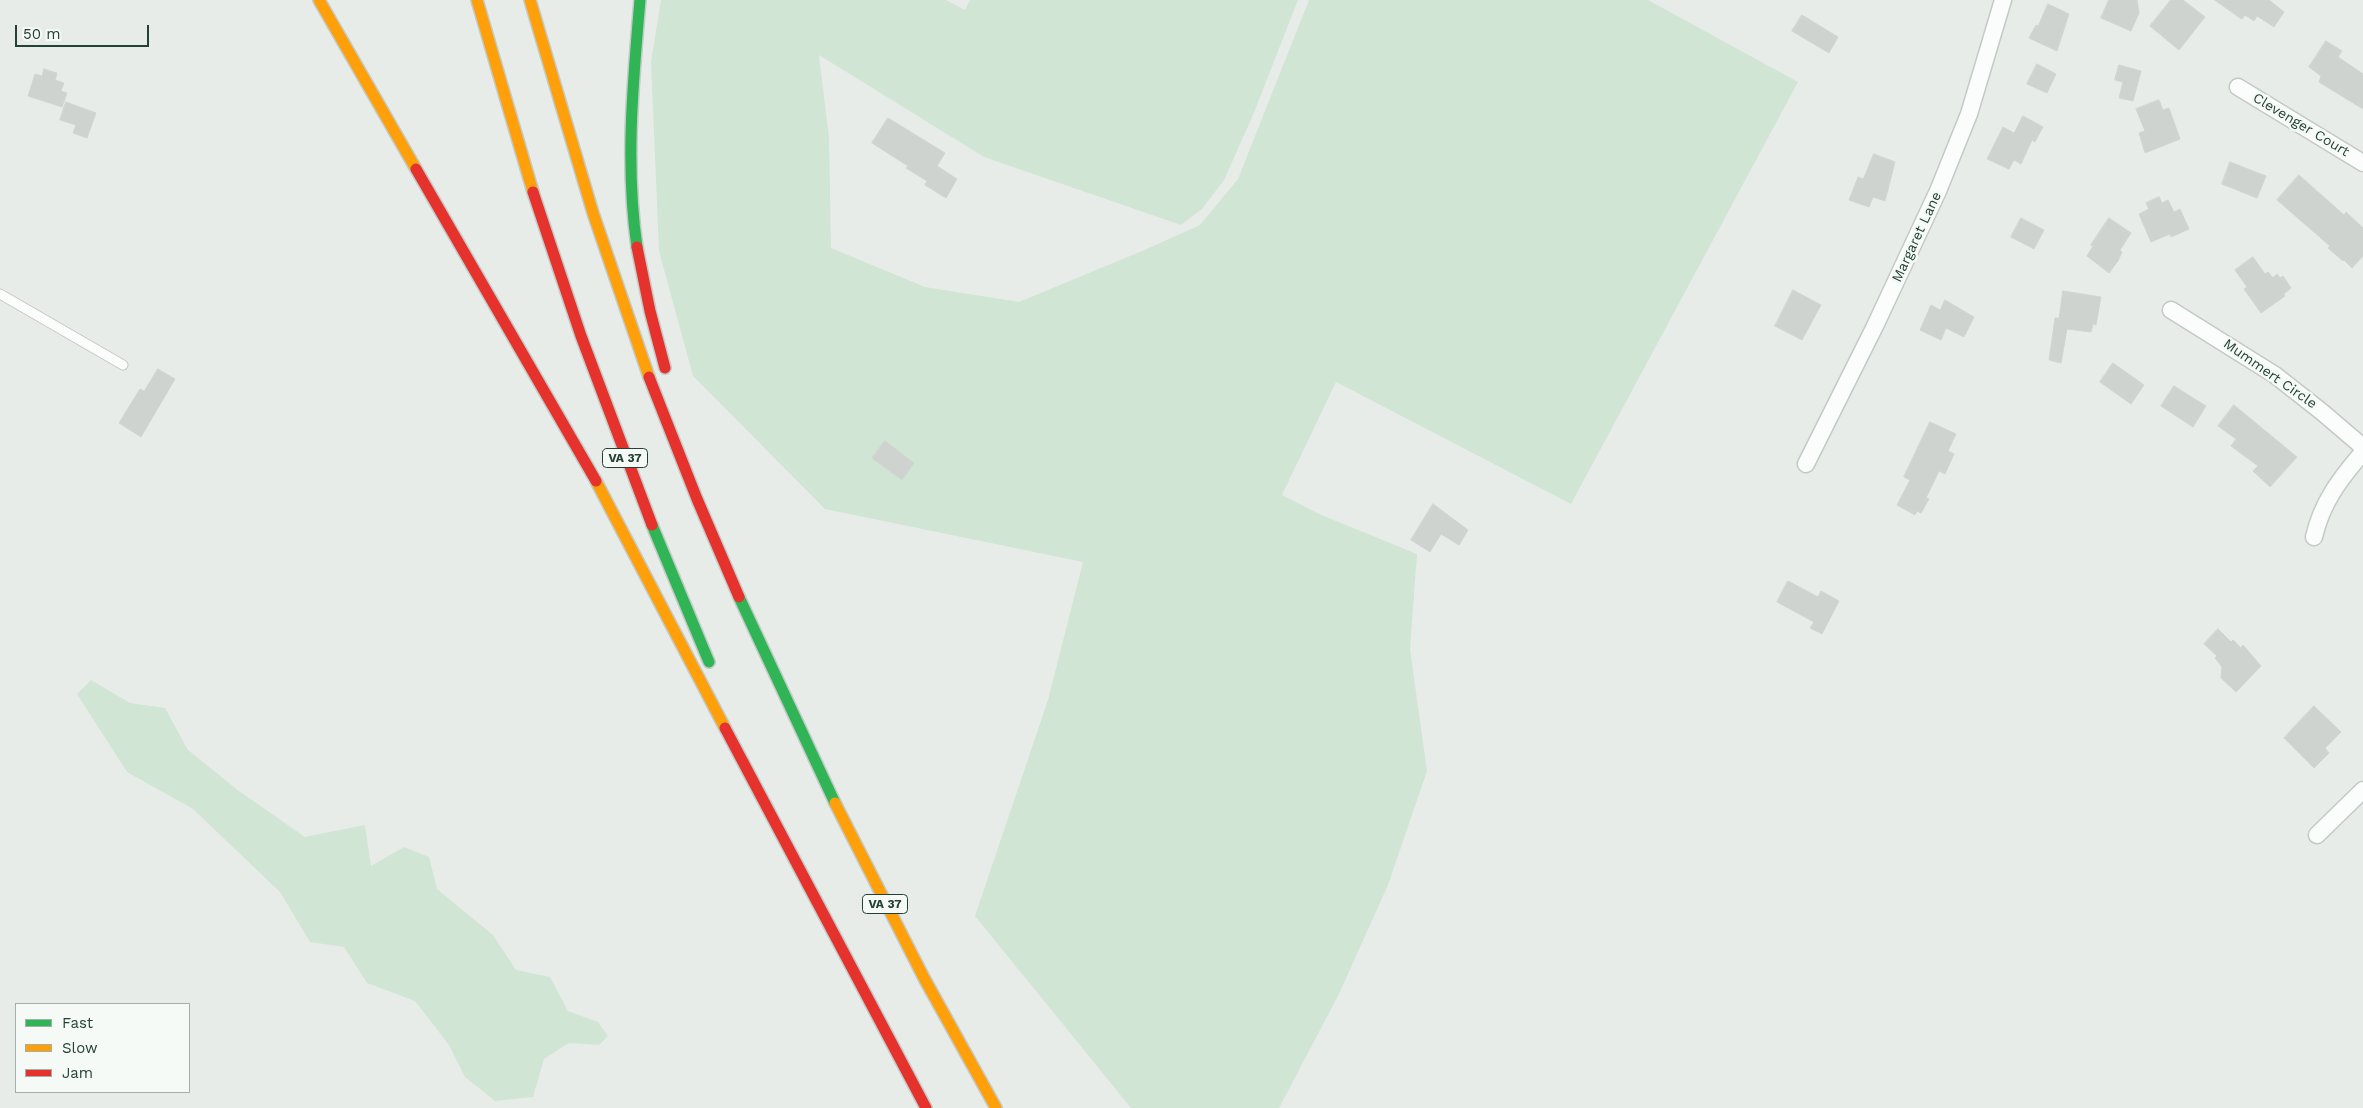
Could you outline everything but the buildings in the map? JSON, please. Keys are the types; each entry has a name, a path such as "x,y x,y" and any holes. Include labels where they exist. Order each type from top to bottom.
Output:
{"highway":[{"path":"319,0 607,500 753,784 817,900 926,1108"},
{"name":"VA 37","path":"477,0 529,183 563,285 649,520 715,675"},
{"name":"VA 37","path":"530,0 570,139 617,286 676,442 782,696 896,926 961,1049 996,1108"},
{"path":"640,0 635,57 632,138 633,215 641,272 669,382"},
{"path":"696,464 721,537 782,696"},
{"path":"734,720 764,790 817,900"}],"street":[{"name":"Margaret Lane","path":"1806,464 1875,326 1938,191 1970,114 2003,0"},
{"name":"Clevenger Court","path":"2238,87 2363,163"},
{"name":"Mummert Circle","path":"2171,310 2275,375 2363,447"},
{"path":"2314,537 2318,521 2337,483 2363,452"},
{"path":"2317,836 2363,790"}],"lane":[{"path":"0,294 122,365"}],"green space":[{"path":"661,0 946,0 965,10 970,0 1298,0 1253,115 1224,180 1202,209 1181,225 984,157 819,55 829,138 831,248 925,287 1019,302 1200,225 1238,179 1309,0 1648,0 1798,82 1571,504 1336,382 1282,495 1319,514 1417,554 1410,649 1427,771 1388,885 1339,994 1279,1108 1131,1108 975,916 1048,700 1083,562 825,509 693,376 659,251 651,62"},
{"path":"91,680 130,703 165,708 188,750 239,791 305,837 365,825 371,866 404,847 429,857 437,889 493,935 516,970 550,977 568,1011 598,1022 608,1036 599,1045 569,1043 544,1059 533,1097 495,1101 465,1077 449,1045 415,1001 367,983 344,947 310,942 280,892 193,809 127,772 77,694"}],"traffic: fast":[{"path":"637,247 631,185 631,124 640,0"},
{"path":"652,525 709,662"},
{"path":"739,597 835,803"}],"traffic: slow":[{"path":"319,0 416,169"},
{"path":"477,0 533,192"},
{"path":"530,0 593,213 649,377"},
{"path":"596,481 725,728"},
{"path":"835,803 924,978 996,1108"}],"traffic: jam":[{"path":"416,169 596,481"},
{"path":"533,192 581,336 652,525"},
{"path":"637,247 650,311 665,368"},
{"path":"649,377 697,499 739,597"},
{"path":"725,728 926,1108"}]}
